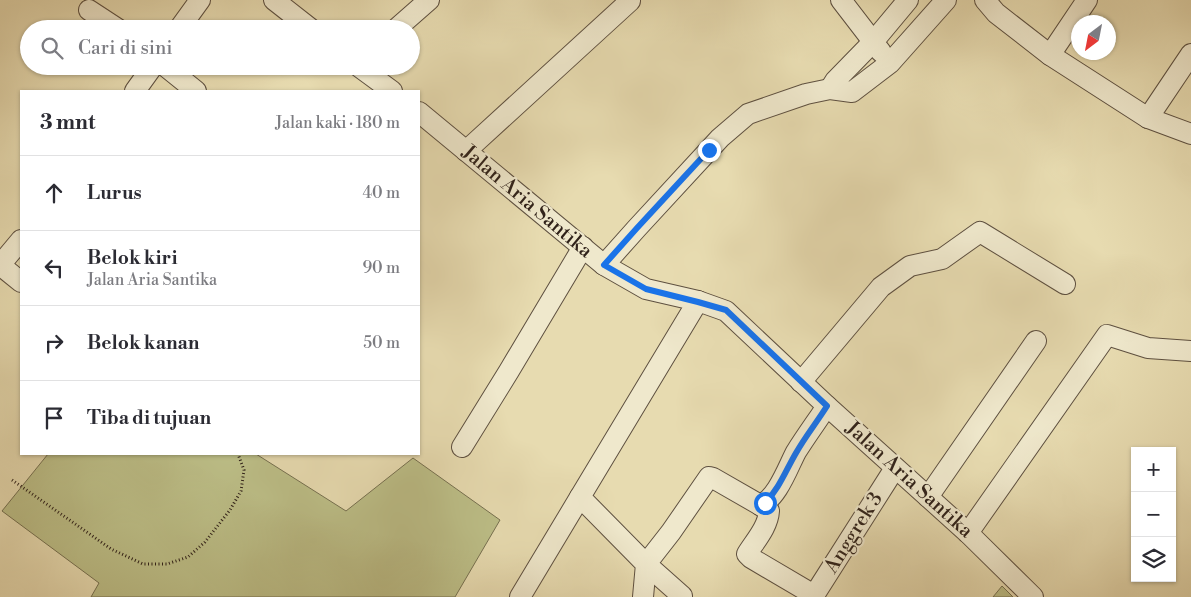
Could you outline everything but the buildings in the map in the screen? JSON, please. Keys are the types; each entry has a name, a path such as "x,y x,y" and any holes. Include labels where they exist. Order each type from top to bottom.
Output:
{"street":[{"path":"186,20 200,0"},
{"path":"274,0 299,20"},
{"path":"406,20 429,0"},
{"path":"841,0 890,63"},
{"path":"830,90 835,81 908,0"},
{"path":"604,265 720,138 748,114 806,94 830,90 852,92 890,63 946,0"},
{"path":"985,0 996,13 1050,55 1148,118 1191,134"},
{"path":"1050,55 1087,0"},
{"path":"466,151 630,1"},
{"path":"89,10 104,20"},
{"path":"1148,118 1191,54"},
{"path":"136,90 147,75"},
{"path":"177,75 195,90"},
{"path":"370,75 391,90"},
{"name":"Jalan Aria Santika","path":"420,113 604,265 646,289 726,310 827,406 968,533 1033,597"},
{"path":"801,382 881,286 910,266 942,259 980,232 1065,284"},
{"path":"20,241 0,265 20,281"},
{"path":"462,447 583,247"},
{"path":"520,597 698,302"},
{"path":"968,533 1107,335 1148,348 1191,350"},
{"path":"928,497 1036,341"},
{"path":"760,505 770,498 786,474 796,452 827,406"},
{"name":"Anggrek 3","path":"814,596 895,468"},
{"path":"643,597 646,564 709,477 769,511 764,527 747,554 814,596"},
{"path":"580,497 646,564 682,596"}],"path":[{"path":"12,480 111,549 143,564 167,564 188,558 205,542 230,510 241,491 244,470 238,455"}],"green space":[{"path":"47,455 258,455 346,511 413,458 500,520 455,597 91,597 99,583 2,511"},
{"path":"1002,586 1013,597 993,597"}],"route":[{"path":"709,150 604,265 646,289 726,310 827,406 796,452 786,474 765,503"}]}
